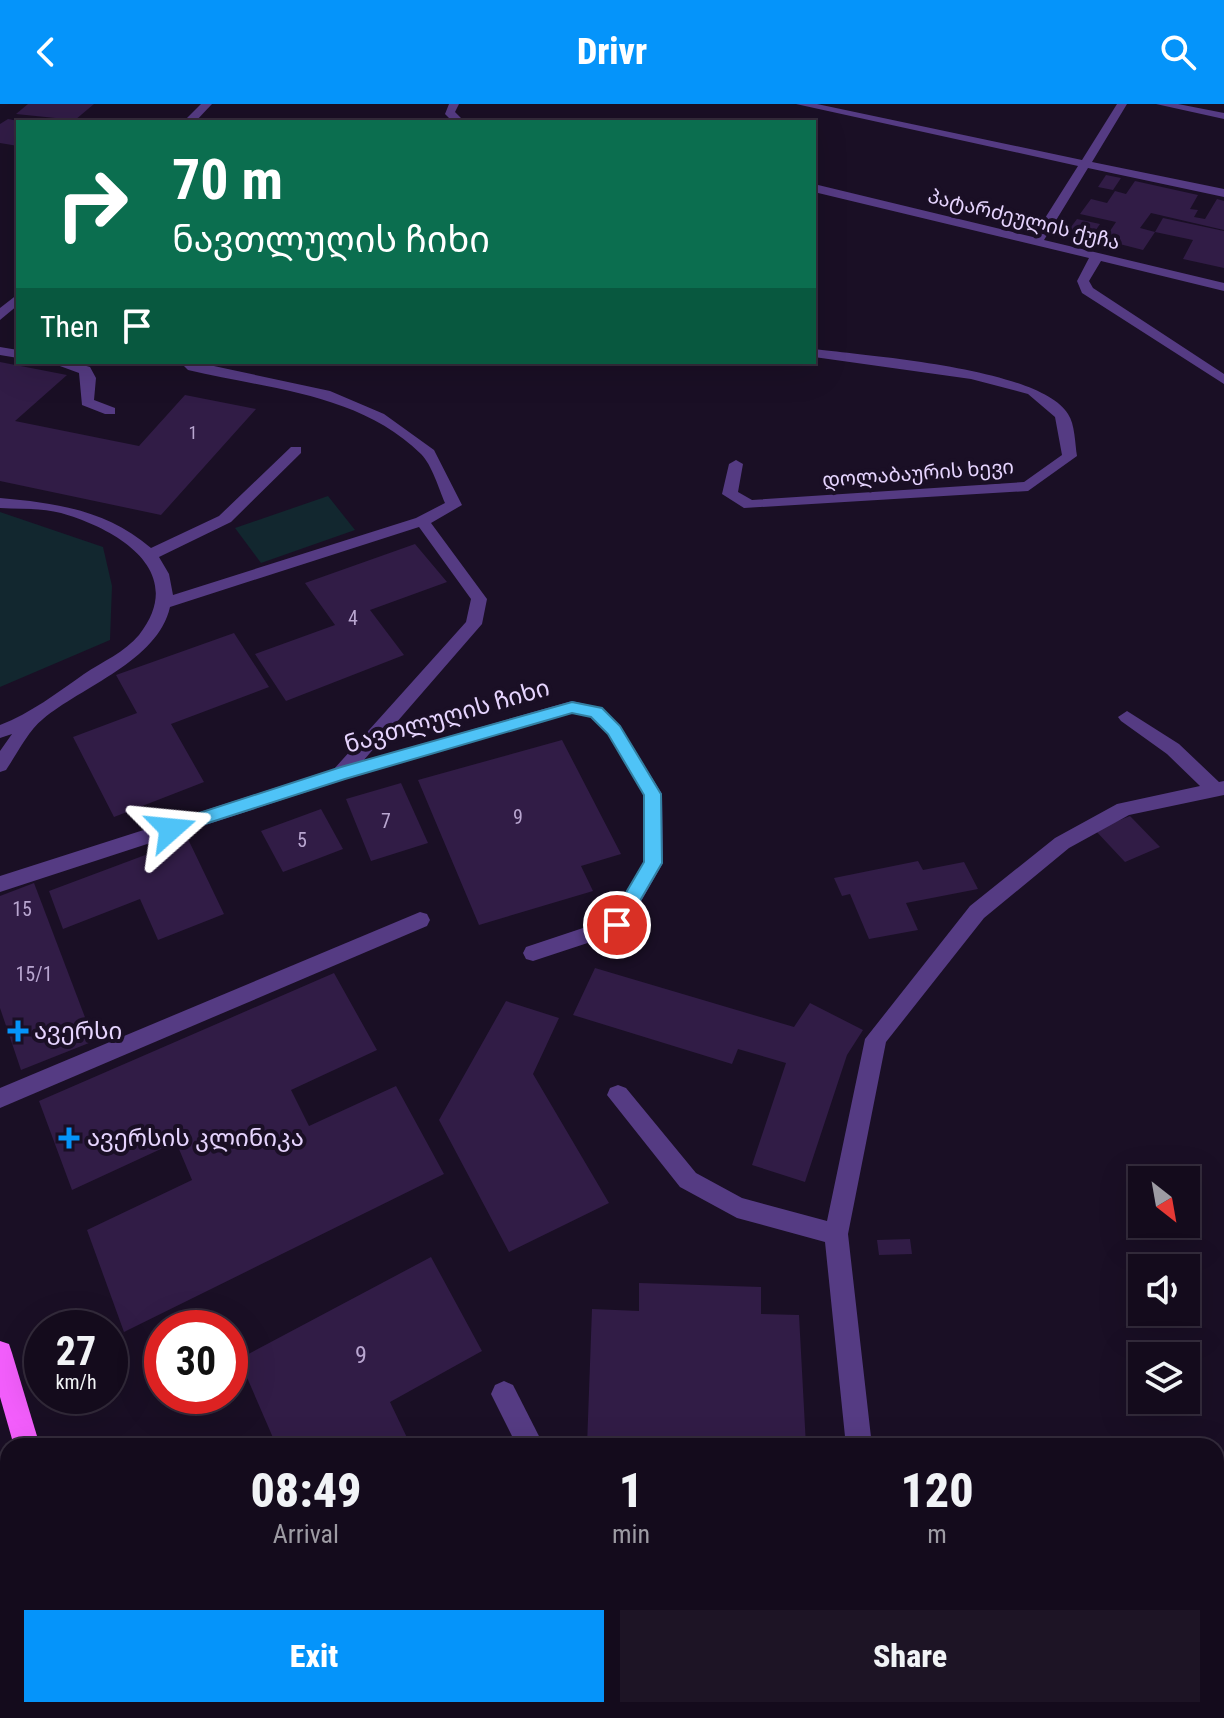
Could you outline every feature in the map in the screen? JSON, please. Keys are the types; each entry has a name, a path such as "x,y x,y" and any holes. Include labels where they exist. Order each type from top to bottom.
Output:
{"main road":[{"path":"0,1353 25,1438"}],"street":[{"path":"191,120 207,104"},
{"path":"454,104 449,112 457,120"},
{"path":"801,104 1224,193"},
{"path":"1036,243 1122,104"},
{"path":"1161,104 1224,116"},
{"name":"პატარძეულის ქუჩა","path":"816,188 1224,287"},
{"path":"1096,258 1083,281 1087,290 1224,380"},
{"path":"0,318 16,300"},
{"name":"დოლაბაურის ხევი","path":"736,464 730,494 749,505 1028,486 1070,456 1062,415 1033,391 972,375 816,353"},
{"path":"63,364 85,370 89,378 85,396 87,402 110,411"},
{"path":"166,603 422,521 454,505 429,453 379,417 325,394 189,364"},
{"path":"152,554 225,519 296,450"},
{"path":"0,503 65,509 125,535 152,554 165,587 166,603 143,640 32,720 0,732"},
{"path":"341,774 474,624 479,599 422,521"},
{"name":"ნავთლუღის ჩიხი","path":"0,884 341,774 572,707 596,712 614,730 653,794 653,863 617,925 533,953"},
{"path":"1127,717 1173,749 1220,789"},
{"path":"0,765 32,720"},
{"path":"858,1438 836,1234 876,1039 977,912 1062,843 1124,809 1220,789"},
{"path":"0,1098 420,920"},
{"path":"618,1095 688,1180 737,1207 836,1234"},
{"path":"504,1394 527,1438"}],"shaded area":[{"path":"328,496 355,530 261,563 235,528"},
{"path":"0,512 103,547 112,586 110,640 0,687"}],"building":[{"path":"28,104 94,104 75,120 16,114"},
{"path":"8,119 16,121 16,146 0,143 0,124"},
{"path":"1106,175 1121,178 1113,190 1098,187"},
{"path":"1135,181 1198,195 1190,209 1198,210 1194,217 1205,219 1217,199 1224,201 1224,230 1151,213 1140,228 1155,232 1143,250 1104,240 1116,222 1080,214 1091,199 1107,203 1115,191 1126,194"},
{"path":"1163,218 1224,231 1224,268 1183,259 1193,240 1155,232"},
{"path":"1077,219 1100,224 1091,237 1068,231"},
{"path":"0,362 67,375 15,421 139,446 185,395 256,409 161,515 0,481"},
{"path":"415,544 447,582 370,610 404,655 286,701 255,654 335,625 305,583"},
{"path":"234,633 269,687 171,724 204,782 114,817 73,737 137,713 116,675"},
{"path":"562,740 621,854 581,866 593,891 479,925 418,780"},
{"path":"401,783 428,843 371,861 346,799"},
{"path":"321,809 343,849 283,872 261,831"},
{"path":"1130,816 1160,847 1125,862 1095,830"},
{"path":"188,839 224,914 158,940 140,899 63,929 49,891"},
{"path":"918,861 923,870 964,862 978,889 906,903 918,930 869,939 850,894 842,896 834,878"},
{"path":"34,883 94,1041 21,1070 0,1008 0,896"},
{"path":"595,968 794,1027 810,1003 863,1030 847,1055 805,1182 752,1165 786,1063 738,1049 732,1064 573,1015"},
{"path":"334,973 377,1050 291,1090 309,1126 396,1086 444,1174 169,1310 144,1310 144,1322 128,1330 128,1310 116,1310 87,1230 192,1180 176,1142 72,1190 39,1101"},
{"path":"506,1001 559,1018 533,1074 609,1203 509,1252 439,1120"},
{"path":"910,1239 912,1254 879,1255 877,1240"},
{"path":"431,1257 482,1351 390,1402 407,1438 273,1438 248,1380 248,1354"},
{"path":"639,1283 761,1287 761,1314 799,1315 806,1438 587,1438 592,1309 639,1311"}],"place":[{"name":"ავერსი","path":"18,1031"},
{"name":"ავერსის კლინიკა","path":"69,1138"}],"route":[{"path":"171,829 341,774 572,707 596,712 614,730 653,794 653,863 617,925"}]}
